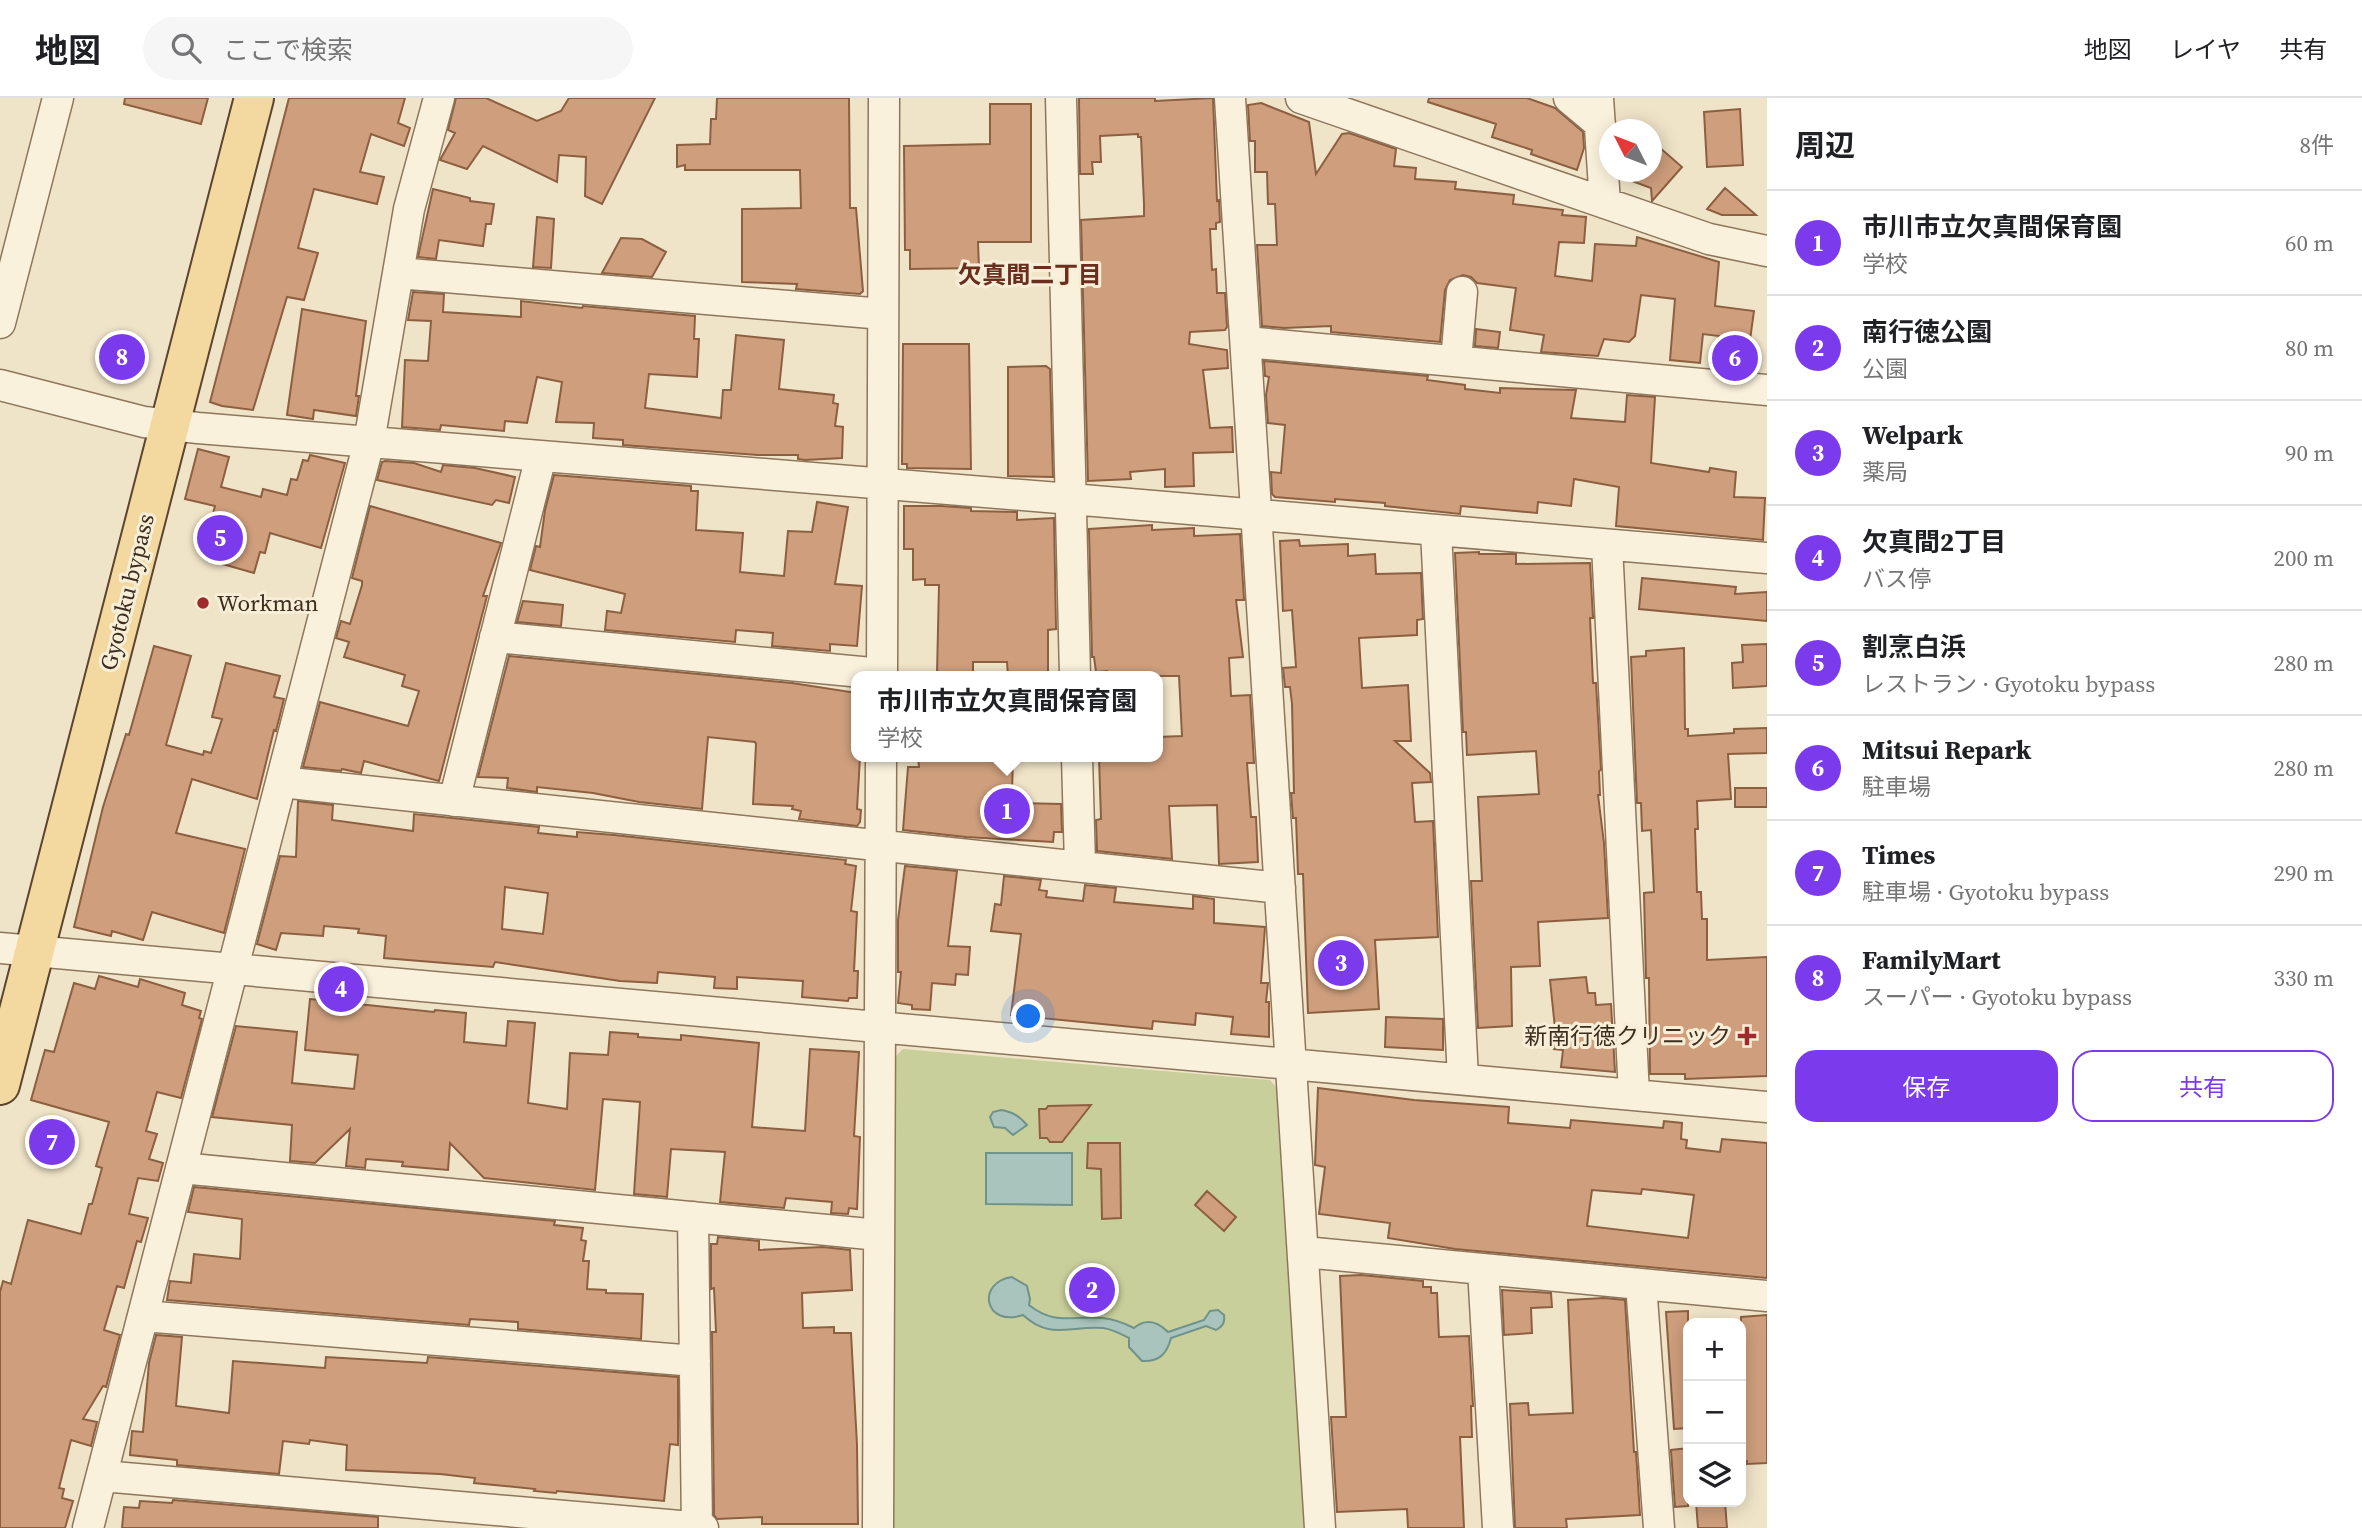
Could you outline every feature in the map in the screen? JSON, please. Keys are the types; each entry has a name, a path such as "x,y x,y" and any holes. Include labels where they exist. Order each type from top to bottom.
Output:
{"main road":[{"name":"Gyotoku bypass","path":"0,1085 17,949 170,425 254,98"}],"street":[{"path":"0,323 58,98"},
{"path":"88,1528 369,442 409,209 439,98"},
{"path":"882,671 884,98"},
{"path":"1061,98 1075,671"},
{"path":"1230,98 1320,1528"},
{"path":"1301,98 1709,239 1767,251"},
{"path":"1569,98 1599,111 1605,203"},
{"path":"398,273 883,314"},
{"path":"1456,361 1462,292"},
{"path":"1246,342 1767,390"},
{"path":"0,385 144,422 170,425 1767,558"},
{"path":"454,801 541,456"},
{"path":"1437,531 1463,1079"},
{"path":"1607,545 1634,1095"},
{"path":"495,637 851,672"},
{"path":"878,1528 881,762"},
{"path":"1077,762 1080,865"},
{"path":"281,782 1280,888"},
{"path":"17,949 1767,1107"},
{"path":"181,1168 878,1235"},
{"path":"692,1217 697,1528"},
{"path":"1304,1252 1767,1296"},
{"path":"1483,1269 1498,1528"},
{"path":"1641,1284 1659,1528"},
{"path":"143,1316 695,1361"},
{"path":"102,1476 475,1518 703,1528"}],"green space":[{"path":"903,1049 1270,1080 1276,1087 1304,1528 894,1528 896,1056"}],"water":[{"path":"1001,1110 1016,1115 1027,1125 1013,1135 1005,1128 994,1127 990,1117 993,1112"},
{"path":"986,1153 1072,1153 1072,1205 986,1204"},
{"path":"1012,1277 1027,1286 1029,1305 1056,1318 1092,1317 1134,1328 1151,1322 1168,1332 1204,1320 1210,1311 1218,1310 1224,1315 1224,1322 1216,1330 1206,1326 1171,1338 1161,1356 1142,1361 1129,1347 1129,1338 1110,1329 1052,1330 1033,1323 1023,1315 1000,1315 989,1303 989,1295 993,1287"}],"building":[{"path":"125,98 208,98 201,124 124,104"},
{"path":"289,98 405,98 398,123 410,128 404,146 371,134 360,172 384,177 377,204 314,189 298,248 318,253 304,300 287,297 253,410 222,406 210,402"},
{"path":"456,98 486,98 537,121 561,111 569,98 655,98 602,204 585,196 586,157 559,155 557,182 483,146 467,169 440,160 455,133 448,130"},
{"path":"717,98 849,98 850,208 856,208 863,291 860,294 796,289 797,284 742,282 742,209 801,208 800,170 685,170 685,165 677,167 677,145 710,144 711,119 716,119"},
{"path":"1079,98 1155,98 1155,101 1213,98 1220,222 1216,223 1216,229 1210,229 1212,270 1216,269 1217,293 1225,293 1227,327 1225,330 1190,332 1189,344 1227,350 1228,368 1203,370 1210,428 1232,427 1233,452 1193,453 1194,486 1165,487 1165,469 1130,472 1131,479 1088,481 1081,220 1144,216 1144,204 1141,137 1138,137 1138,134 1100,136 1101,162 1092,162 1093,174 1080,174"},
{"path":"1429,98 1527,98 1555,108 1583,132 1584,148 1577,170 1531,154 1532,150 1492,137 1496,124 1428,102"},
{"path":"1261,103 1309,122 1316,174 1342,134 1349,133 1396,149 1394,166 1416,168 1415,179 1456,182 1455,189 1514,195 1513,204 1563,210 1562,215 1586,217 1584,243 1559,242 1555,276 1592,281 1595,244 1636,246 1637,237 1719,262 1715,306 1754,311 1750,340 1703,334 1700,363 1670,360 1675,299 1641,295 1635,336 1629,342 1604,339 1598,356 1541,352 1544,335 1510,330 1516,288 1477,283 1471,277 1463,275 1450,280 1445,290 1440,342 1331,332 1331,326 1262,326 1257,245 1277,245 1275,204 1268,204 1267,172 1255,172 1255,141 1250,141 1248,105"},
{"path":"990,104 1031,104 1031,242 978,242 979,268 910,269 910,250 905,250 904,146 990,144"},
{"path":"1740,109 1743,165 1707,167 1704,112"},
{"path":"1662,150 1682,167 1652,201 1651,188 1635,182 1662,182"},
{"path":"1725,188 1756,215 1722,215 1707,209"},
{"path":"433,189 470,198 470,201 494,204 491,224 486,224 483,246 439,240 436,259 418,257"},
{"path":"537,217 554,219 551,268 533,267"},
{"path":"621,238 642,239 666,252 652,277 602,273"},
{"path":"413,292 444,294 443,312 521,317 521,301 695,316 694,339 699,339 697,377 649,374 645,408 721,418 723,390 731,390 736,335 784,340 779,389 834,395 833,403 838,404 835,426 843,427 842,458 805,460 798,459 798,455 758,455 623,445 623,440 593,438 594,423 556,422 562,382 537,377 527,423 505,421 504,431 441,425 440,430 402,427 405,360 428,361 431,321 408,320"},
{"path":"302,309 366,321 356,416 314,410 313,419 287,415"},
{"path":"1476,329 1500,332 1498,348 1475,346"},
{"path":"903,344 969,344 971,469 907,468 907,464 902,464"},
{"path":"1264,361 1428,376 1427,380 1465,385 1465,389 1500,393 1500,388 1576,390 1571,418 1625,422 1627,395 1655,397 1651,463 1709,472 1710,468 1736,472 1734,497 1765,498 1763,540 1616,526 1619,487 1574,479 1571,506 1538,502 1537,513 1461,506 1460,514 1385,506 1385,503 1275,497 1272,494 1271,472 1281,473 1285,425 1268,423 1266,395 1269,377 1265,376"},
{"path":"1046,366 1050,369 1053,477 1008,476 1008,367"},
{"path":"198,449 229,457 221,487 261,497 263,489 287,495 291,479 297,480 303,460 308,461 310,455 345,463 321,548 270,533 265,553 260,552 254,573 205,559 210,538 207,537 215,506 185,499"},
{"path":"382,462 414,463 441,472 443,465 475,468 515,477 509,503 496,500 492,505 377,480"},
{"path":"554,475 691,486 691,491 698,491 696,530 743,533 740,572 784,576 788,531 812,532 817,502 848,507 835,584 862,586 857,646 830,644 830,651 772,646 773,633 736,630 735,642 605,630 607,611 621,613 625,594 530,570 536,546 540,547 545,510"},
{"path":"370,506 501,543 483,596 487,596 439,781 364,761 361,773 303,767 320,702 408,726 419,691 402,686 405,675 344,657 349,642 336,638 341,621 350,624 362,585 362,581 352,578"},
{"path":"904,506 1017,512 1017,520 1054,518 1056,629 1048,630 1048,671 1008,671 1007,662 973,662 973,671 937,671 939,585 925,585 925,579 913,580 913,549 904,549"},
{"path":"1152,525 1152,530 1194,528 1194,536 1240,534 1244,600 1236,600 1243,657 1229,658 1231,696 1250,695 1254,763 1247,763 1251,817 1256,817 1258,862 1219,864 1217,805 1169,806 1172,859 1097,851 1096,820 1101,819 1099,762 1163,762 1163,737 1182,736 1179,676 1163,676 1163,671 1096,671 1092,657 1089,529"},
{"path":"1299,540 1300,546 1348,544 1348,556 1375,554 1376,574 1421,573 1423,619 1417,620 1417,635 1359,638 1362,688 1408,685 1411,741 1395,741 1430,773 1431,782 1412,783 1415,822 1433,821 1438,937 1375,940 1379,1009 1308,1013 1303,874 1298,874 1296,818 1293,818 1291,793 1294,793 1292,704 1290,687 1285,687 1283,668 1296,667 1292,610 1283,611 1280,541"},
{"path":"1455,553 1516,554 1516,564 1590,563 1593,683 1596,683 1601,770 1598,795 1608,918 1538,922 1540,966 1511,967 1512,1026 1478,1028 1471,881 1482,881 1478,797 1539,794 1536,751 1467,755 1466,732 1463,732"},
{"path":"1642,578 1736,587 1735,594 1767,592 1767,621 1639,609"},
{"path":"523,601 563,605 561,626 517,622"},
{"path":"1767,644 1767,686 1733,688 1732,663 1743,662 1742,645"},
{"path":"154,646 191,656 166,745 203,755 204,751 211,753 222,719 212,717 226,663 280,676 274,697 284,699 257,799 192,779 176,833 245,849 224,933 152,912 143,940 112,931 111,936 74,927 103,807 126,734 129,735"},
{"path":"1684,648 1685,729 1688,729 1688,736 1734,733 1734,729 1767,728 1767,753 1728,754 1731,799 1697,801 1698,829 1695,829 1697,892 1701,892 1702,919 1707,919 1707,960 1767,957 1767,1076 1685,1079 1685,1074 1650,1074 1649,978 1646,978 1644,893 1654,892 1651,830 1642,831 1641,803 1637,803 1631,657 1646,656 1646,651"},
{"path":"509,656 792,683 851,692 851,762 860,762 857,809 861,810 860,822 857,826 799,819 801,811 792,809 793,806 753,804 755,742 708,737 702,809 639,802 593,793 537,787 537,792 507,788 508,778 478,777"},
{"path":"918,762 1013,762 1012,792 1019,793 1019,803 1061,804 1062,832 1054,832 1053,842 903,830 908,767 919,767"},
{"path":"1735,788 1767,788 1767,807 1735,807"},
{"path":"298,801 333,805 332,820 413,831 414,814 539,827 538,833 577,837 577,832 614,835 846,860 845,864 856,866 851,911 857,912 854,971 858,971 857,998 849,998 848,1001 802,997 803,981 737,977 737,989 714,988 715,977 658,972 657,983 620,981 495,962 493,967 384,958 386,936 358,933 359,929 324,926 323,936 281,933 276,950 257,944 280,856 296,857","holes":["505,887 548,893 543,934 502,929"]},
{"path":"905,866 957,871 948,946 970,947 968,975 956,974 955,985 932,983 930,1010 912,1009 912,1005 898,1003 901,972 898,972 898,920"},
{"path":"1004,876 1041,880 1039,890 1047,891 1046,897 1083,901 1085,885 1116,888 1114,902 1193,909 1193,896 1214,899 1214,923 1265,927 1261,983 1268,983 1266,1002 1269,1002 1269,1037 1231,1034 1233,1017 1196,1013 1195,1025 1153,1021 1152,1029 1011,1015 1021,934 991,931 995,904 1001,905"},
{"path":"99,976 138,987 140,979 185,993 182,1005 201,1011 199,1018 202,1019 181,1098 157,1092 146,1131 157,1134 149,1159 163,1163 158,1181 138,1178 129,1214 148,1218 141,1242 137,1241 124,1288 117,1286 104,1330 120,1335 106,1387 103,1386 83,1419 97,1422 91,1446 71,1440 59,1488 64,1489 62,1498 73,1501 65,1528 0,1528 0,1292 3,1281 11,1284 28,1220 81,1234 102,1168 96,1166 109,1122 31,1100 45,1050 54,1052 74,983 95,989"},
{"path":"1586,977 1588,993 1595,993 1596,1005 1611,1004 1615,1072 1561,1067 1563,1050 1554,1049 1556,1038 1550,980"},
{"path":"310,999 466,1013 464,1042 506,1046 508,1021 535,1023 528,1103 567,1109 570,1053 608,1055 610,1032 638,1034 638,1037 681,1040 681,1035 759,1043 752,1127 805,1131 810,1049 859,1052 854,1136 860,1137 857,1209 849,1208 848,1214 831,1213 832,1202 786,1198 784,1208 720,1202 725,1152 671,1149 667,1197 634,1194 640,1102 603,1099 595,1190 484,1178 450,1143 448,1170 402,1166 403,1162 366,1159 365,1168 346,1166 350,1129 315,1163 290,1161 292,1125 212,1117 236,1026 297,1032 292,1083 354,1089 358,1055 305,1050"},
{"path":"1386,1017 1443,1019 1443,1050 1385,1047"},
{"path":"1318,1088 1414,1100 1509,1107 1508,1123 1570,1128 1571,1120 1663,1128 1664,1121 1682,1123 1681,1139 1687,1140 1686,1148 1720,1152 1722,1139 1767,1143 1767,1278 1455,1249 1388,1238 1390,1223 1319,1214 1325,1167 1315,1165","holes":["1642,1189 1694,1195 1688,1238 1587,1226 1592,1190 1641,1194"]},
{"path":"1091,1105 1062,1142 1050,1142 1047,1138 1040,1138 1039,1109 1046,1109 1048,1106"},
{"path":"1088,1143 1120,1143 1121,1218 1102,1219 1101,1169 1087,1168"},
{"path":"194,1187 555,1221 554,1225 583,1228 581,1240 586,1241 583,1261 589,1261 587,1289 606,1290 606,1293 643,1294 641,1339 518,1329 518,1322 470,1319 469,1325 167,1300 170,1281 191,1283 194,1254 240,1259 242,1219 188,1212"},
{"path":"1207,1191 1236,1217 1224,1231 1195,1205"},
{"path":"718,1237 759,1241 759,1250 823,1247 850,1250 852,1290 802,1293 803,1328 834,1327 834,1333 851,1333 858,1524 762,1524 762,1517 717,1519 714,1515 712,1332 716,1332 714,1288 711,1289 711,1244 717,1244"},
{"path":"1361,1275 1423,1281 1423,1287 1431,1287 1431,1293 1437,1293 1439,1337 1469,1336 1472,1437 1460,1437 1464,1528 1408,1528 1407,1509 1337,1512 1331,1417 1346,1417 1340,1276"},
{"path":"1502,1290 1551,1293 1552,1307 1531,1308 1532,1333 1504,1335"},
{"path":"1568,1300 1625,1300 1640,1515 1566,1519 1567,1528 1515,1528 1510,1404 1528,1403 1529,1415 1573,1413"},
{"path":"1688,1311 1688,1318 1683,1318 1683,1428 1674,1429 1666,1312"},
{"path":"1767,1315 1767,1463 1747,1464 1746,1461 1746,1318 1741,1317"},
{"path":"156,1335 182,1337 176,1406 229,1413 233,1361 325,1368 326,1357 427,1363 428,1357 678,1377 678,1445 670,1444 664,1501 534,1491 535,1489 474,1483 475,1478 440,1474 346,1470 347,1445 310,1440 309,1444 283,1441 279,1474 177,1465 177,1460 130,1455 132,1431 143,1432 149,1363"},
{"path":"1683,1449 1683,1506 1675,1507 1671,1450"},
{"path":"173,1500 378,1517 378,1528 122,1528 124,1507 139,1508 140,1501 172,1503"},
{"path":"1696,1507 1725,1507 1727,1528 1698,1528"}],"place":[{"name":"FamilyMart","path":"122,357"},
{"name":"Mitsui Repark","path":"1735,358"},
{"name":"割烹白浜","path":"220,538"},
{"name":"Workman","path":"203,603"},
{"name":"市川市立欠真間保育園","path":"1007,811"},
{"name":"Welpark","path":"1341,963"},
{"name":"欠真間2丁目","path":"341,989"},
{"name":"新南行徳クリニック","path":"1747,1036"},
{"name":"Times","path":"52,1142"},
{"name":"南行徳公園","path":"1092,1290"}],"district":[{"name":"欠真間二丁目","path":"1030,275"}]}
